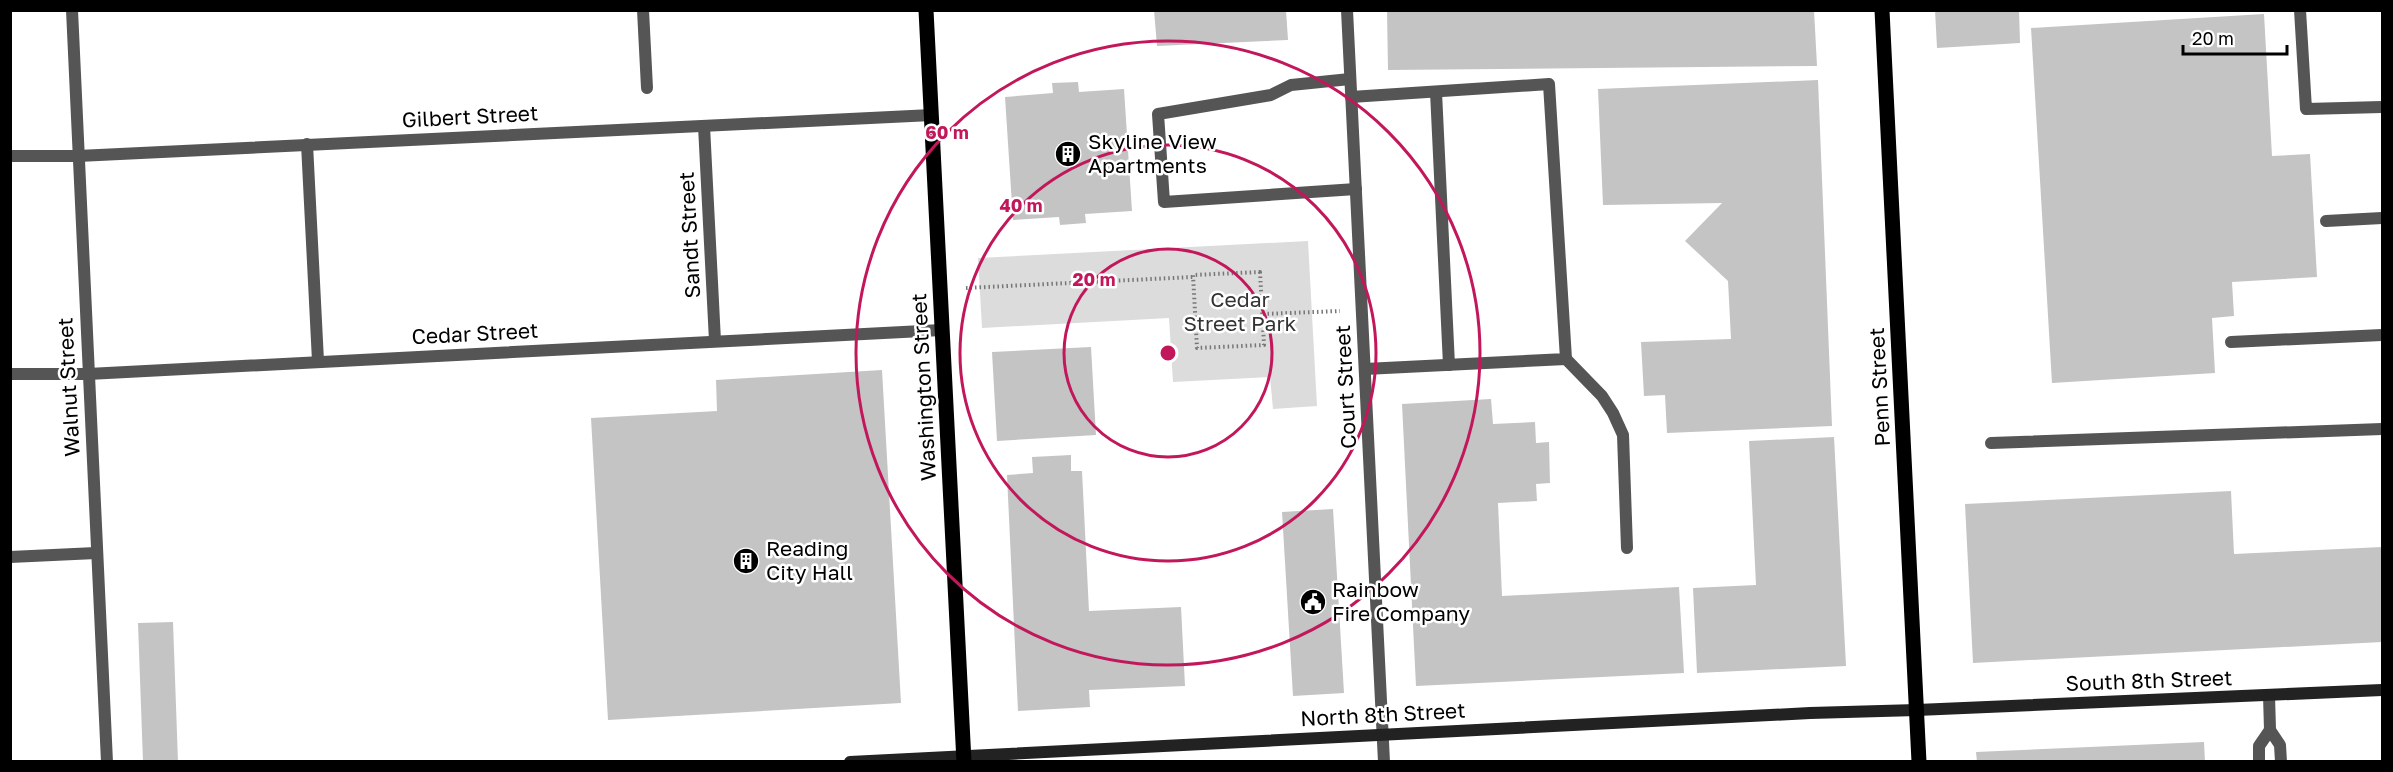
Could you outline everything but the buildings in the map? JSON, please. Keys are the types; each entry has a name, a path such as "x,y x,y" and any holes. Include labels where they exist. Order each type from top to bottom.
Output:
{"main road":[{"name":"Washington Street","path":"926,10 964,759"},
{"name":"Penn Street","path":"1882,10 1919,762"},
{"name":"South 8th Street","path":"1917,710 2382,690"},
{"name":"North 8th Street","path":"850,762 964,759 1810,712 1917,710"}],"street":[{"name":"Walnut Street","path":"72,10 107,762"},
{"path":"643,10 647,88"},
{"name":"Court Street","path":"1347,10 1384,762"},
{"path":"2300,10 2306,109 2382,107"},
{"path":"1350,79 1291,85 1271,95 1158,114 1164,202 1356,189"},
{"path":"1351,97 1549,84 1566,359 1602,396 1623,435 1628,548"},
{"path":"1436,92 1449,365"},
{"name":"Gilbert Street","path":"10,156 78,156 932,115"},
{"name":"Sandt Street","path":"704,126 715,341"},
{"path":"307,144 318,361"},
{"path":"2326,221 2382,218"},
{"name":"Cedar Street","path":"10,374 88,374 942,330"},
{"path":"2231,342 2382,335"},
{"path":"1365,369 1566,359"},
{"path":"1991,443 2382,429"},
{"path":"10,557 96,553"},
{"path":"2269,695 2270,730 2280,745 2281,762"},
{"path":"2259,762 2259,746 2270,730"}],"path":[{"path":"940,290 1260,272 1264,345 1197,348 1193,277"},
{"path":"1263,314 1362,310"}],"green space":[{"name":"Cedar Street Park","path":"1308,241 1317,406 1273,409 1270,377 1173,382 1169,318 982,328 978,258"}],"place":[{"name":"Skyline View Apartments","path":"1068,154"},
{"name":"Reading City Hall","path":"746,561"},
{"name":"Rainbow Fire Company","path":"1313,602"}]}
